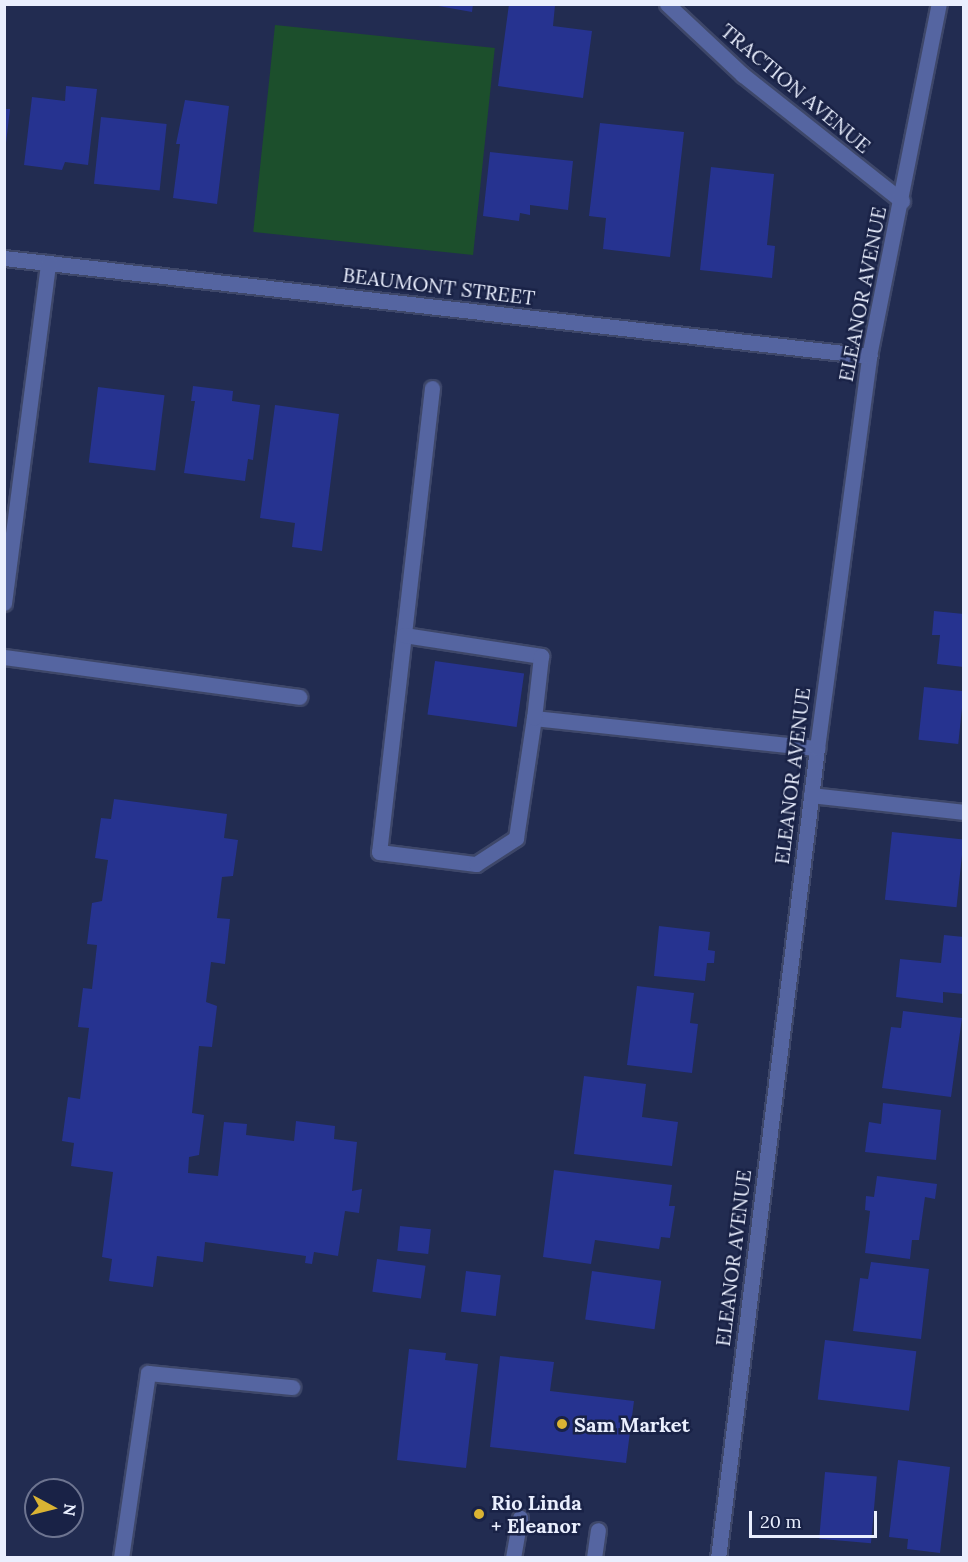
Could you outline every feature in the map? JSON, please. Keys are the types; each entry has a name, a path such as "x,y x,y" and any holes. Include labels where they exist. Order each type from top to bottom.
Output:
{"street":[{"name":"TRACTION AVENUE","path":"667,4 743,75 902,201"},
{"name":"ELEANOR AVENUE","path":"718,1557 811,795 869,356 902,201 939,4"},
{"name":"BEAUMONT STREET","path":"4,258 869,356"},
{"path":"4,603 48,263"},
{"path":"404,635 541,656 516,838 476,864 379,852 432,388"},
{"path":"4,657 299,696"},
{"path":"534,717 817,748"},
{"path":"811,795 963,812"},
{"path":"121,1557 148,1373 292,1387"},
{"path":"513,1557 520,1518"},
{"path":"594,1557 598,1530"}],"green space":[{"path":"275,25 495,48 473,255 253,232"}],"building":[{"path":"427,4 473,4 472,12"},
{"path":"509,4 555,5 553,26 592,31 583,98 498,86"},
{"path":"66,86 97,89 88,165 65,162 62,170 24,165 32,97 65,101"},
{"path":"185,100 229,106 217,204 173,198 180,144 176,144"},
{"path":"4,109 10,109 6,143 4,143"},
{"path":"101,117 167,124 160,191 94,184"},
{"path":"600,123 684,132 670,257 603,249 606,218 589,216"},
{"path":"490,152 573,161 568,210 530,205 530,215 520,213 519,221 483,216"},
{"path":"711,167 774,174 767,245 775,246 772,278 700,270"},
{"path":"193,386 233,391 232,401 260,405 253,460 248,459 245,481 184,473 195,401 191,401"},
{"path":"98,387 165,395 155,471 89,462"},
{"path":"275,405 339,414 322,551 292,547 295,523 260,518"},
{"path":"934,611 964,614 964,667 937,664 940,635 932,635"},
{"path":"435,661 524,674 517,727 427,714"},
{"path":"924,687 964,691 958,744 918,740"},
{"path":"114,799 227,814 224,838 238,840 233,876 222,877 217,918 230,919 225,964 211,962 206,1002 217,1006 212,1047 199,1046 192,1113 204,1115 199,1155 189,1157 188,1173 218,1176 224,1122 247,1124 246,1135 294,1141 296,1121 335,1126 334,1139 357,1142 352,1191 362,1189 359,1213 345,1211 338,1256 314,1252 312,1264 305,1263 306,1256 205,1242 203,1262 157,1256 153,1287 109,1281 112,1259 102,1257 113,1172 71,1166 74,1143 62,1141 68,1097 80,1099 89,1028 78,1027 83,988 92,989 97,945 87,944 92,903 102,901 108,860 95,858 101,818 111,819"},
{"path":"892,832 964,840 956,907 885,900"},
{"path":"659,926 710,932 708,950 715,951 714,963 707,963 705,981 654,976"},
{"path":"944,935 964,937 964,994 943,992 943,1003 896,997 900,959 941,963"},
{"path":"637,986 694,993 690,1023 698,1024 692,1073 627,1065"},
{"path":"903,1011 962,1018 951,1097 882,1088 891,1027 901,1028"},
{"path":"584,1076 646,1084 642,1117 678,1122 672,1166 574,1154"},
{"path":"883,1103 941,1110 936,1160 865,1152 869,1122 881,1124"},
{"path":"554,1170 672,1185 669,1206 675,1206 670,1238 661,1237 659,1249 595,1240 591,1264 543,1257"},
{"path":"877,1176 937,1184 935,1199 925,1197 919,1240 912,1240 910,1259 865,1253 870,1211 865,1210 866,1196 874,1197"},
{"path":"400,1226 431,1229 428,1254 397,1251"},
{"path":"377,1259 426,1266 421,1298 372,1292"},
{"path":"871,1262 929,1269 921,1339 853,1331 860,1278 868,1279"},
{"path":"466,1271 501,1275 496,1316 461,1312"},
{"path":"592,1271 661,1281 654,1329 585,1320"},
{"path":"825,1340 916,1351 909,1411 818,1400"},
{"path":"409,1349 446,1353 445,1360 478,1364 466,1468 397,1460"},
{"name":"Sam Market","path":"500,1356 554,1362 550,1391 634,1401 626,1463 490,1447"},
{"path":"898,1460 950,1467 940,1553 907,1549 908,1539 889,1537"},
{"path":"825,1472 877,1477 871,1543 819,1539"}],"place":[{"name":"Sam Market","path":"562,1424"},
{"name":"Rio Linda + Eleanor","path":"479,1514"}]}
